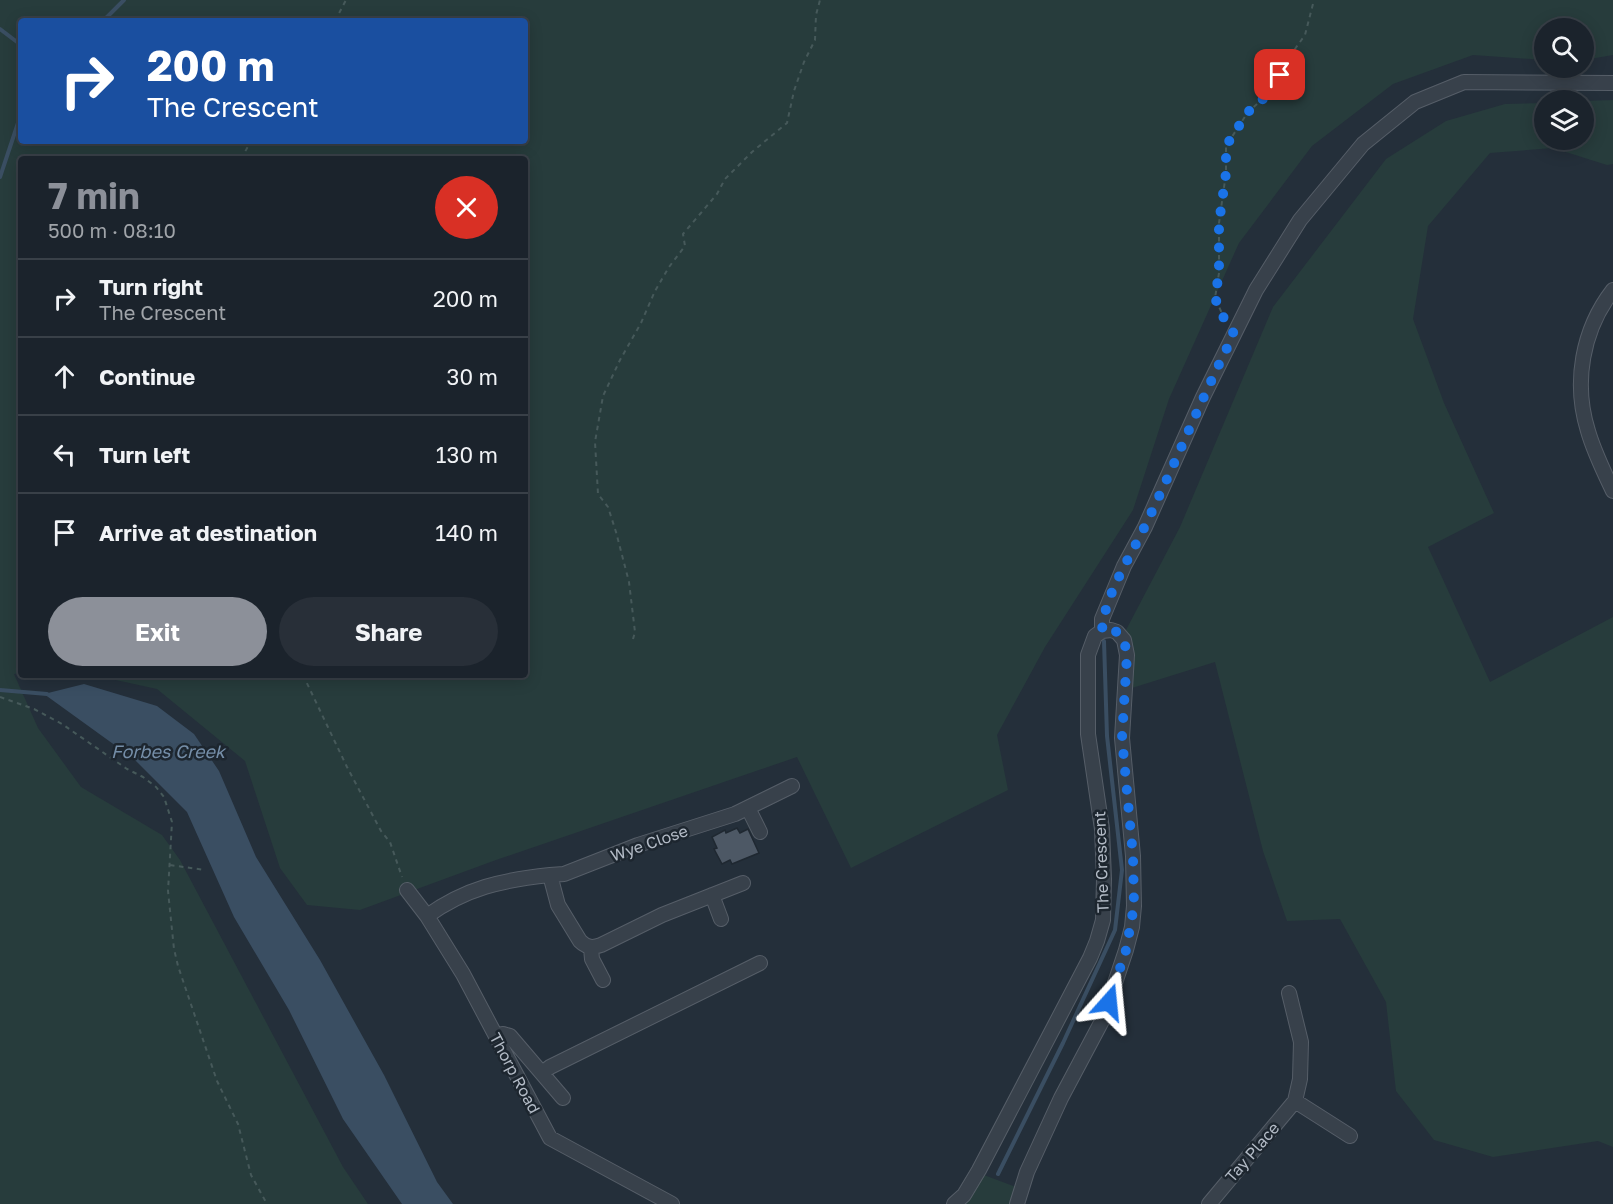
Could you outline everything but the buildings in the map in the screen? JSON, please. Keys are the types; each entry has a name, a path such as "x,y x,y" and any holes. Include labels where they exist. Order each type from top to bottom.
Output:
{"street":[{"name":"The Crescent","path":"1102,631 1102,618 1124,566 1145,527 1203,397 1256,290 1300,220 1363,144 1415,102 1464,82 1613,83"},
{"path":"1613,290 1588,334 1581,373 1582,402 1587,431 1613,491"},
{"name":"The Crescent","path":"954,1204 964,1195 979,1170 1090,958 1101,932 1104,879 1102,829 1088,734 1088,655 1095,636 1102,631 1112,630 1124,640 1127,655 1122,738 1133,856 1132,927 1103,1019 1061,1098 1027,1172 1017,1204"},
{"name":"Wye Close","path":"427,916 445,903 476,889 510,880 564,874 638,845 748,808 792,786"},
{"path":"748,808 760,832"},
{"path":"550,876 558,905 580,941 591,948 662,915 743,883"},
{"name":"Thorp Road","path":"407,890 427,916 463,974 550,1138 672,1204"},
{"path":"712,895 721,919"},
{"path":"591,948 592,959 603,980"},
{"path":"542,1073 760,963"},
{"name":"Tay Place","path":"1209,1204 1295,1101 1300,1079 1301,1042 1289,993"},
{"path":"496,1036 503,1034 510,1036 563,1098"},
{"path":"1295,1101 1350,1136"}],"path":[{"path":"337,18 346,0"},
{"path":"633,639 628,582 611,513 598,494 595,442 603,396 655,291 685,246 682,234 717,194 725,179 752,152 787,123 794,91 815,40 816,15 820,0"},
{"path":"1234,334 1215,298 1219,273 1219,223 1226,173 1226,146 1248,112 1272,91 1287,60 1305,35 1314,0"},
{"path":"304,678 347,766 381,831 390,842 407,890"},
{"path":"0,698 34,709 62,724 127,770 143,777 164,797 172,822 168,891 178,966 217,1081 238,1124 251,1175 267,1204"},
{"path":"170,865 205,870"}],"green space":[{"path":"0,0 1613,0 1613,55 1594,58 1594,18 1534,18 1534,59 1473,55 1393,84 1312,146 1239,243 1169,399 1133,510 1045,647 997,735 1008,790 851,868 797,757 496,860 360,910 307,905 280,868 245,761 157,689 107,678 528,678 528,156 18,156 18,673 14,674 38,728 81,787 162,835 180,860 343,1167 368,1204 0,1204"},
{"path":"1613,100 1613,164 1607,165 1559,150 1594,150 1594,101"},
{"path":"1534,103 1534,150 1490,153 1428,226 1413,319 1444,403 1494,513 1428,547 1490,682 1613,617 1613,1147 1598,1141 1493,1157 1434,1140 1396,1091 1386,1002 1340,919 1287,921 1263,851 1215,662 1132,688 1133,646 1126,630 1180,527 1273,307 1386,159 1446,121 1505,104"},
{"path":"984,1175 1016,1187 1011,1204 965,1204"}],"water":[{"name":"Forbes Creek","path":"84,684 157,706 194,734 219,771 256,857 320,960 384,1075 437,1182 453,1204 402,1204 343,1119 289,1010 234,917 187,812 134,759 44,694"}],"waterway":[{"name":"Forbes Creek","path":"106,18 124,0"},
{"path":"0,29 18,43"},
{"name":"Forbes Creek","path":"0,177 18,123"},
{"path":"998,1174 1063,1043 1115,930 1122,870 1107,736 1104,641"},
{"name":"Forbes Creek","path":"0,690 47,694"}],"route":[{"path":"1109,1002 1132,927 1134,906 1133,856 1122,738 1127,655 1124,640 1117,632 1102,631 1102,618 1124,566 1145,527 1234,334 1215,298 1219,273 1219,223 1226,173 1226,146 1248,112 1272,91 1280,75"}]}
